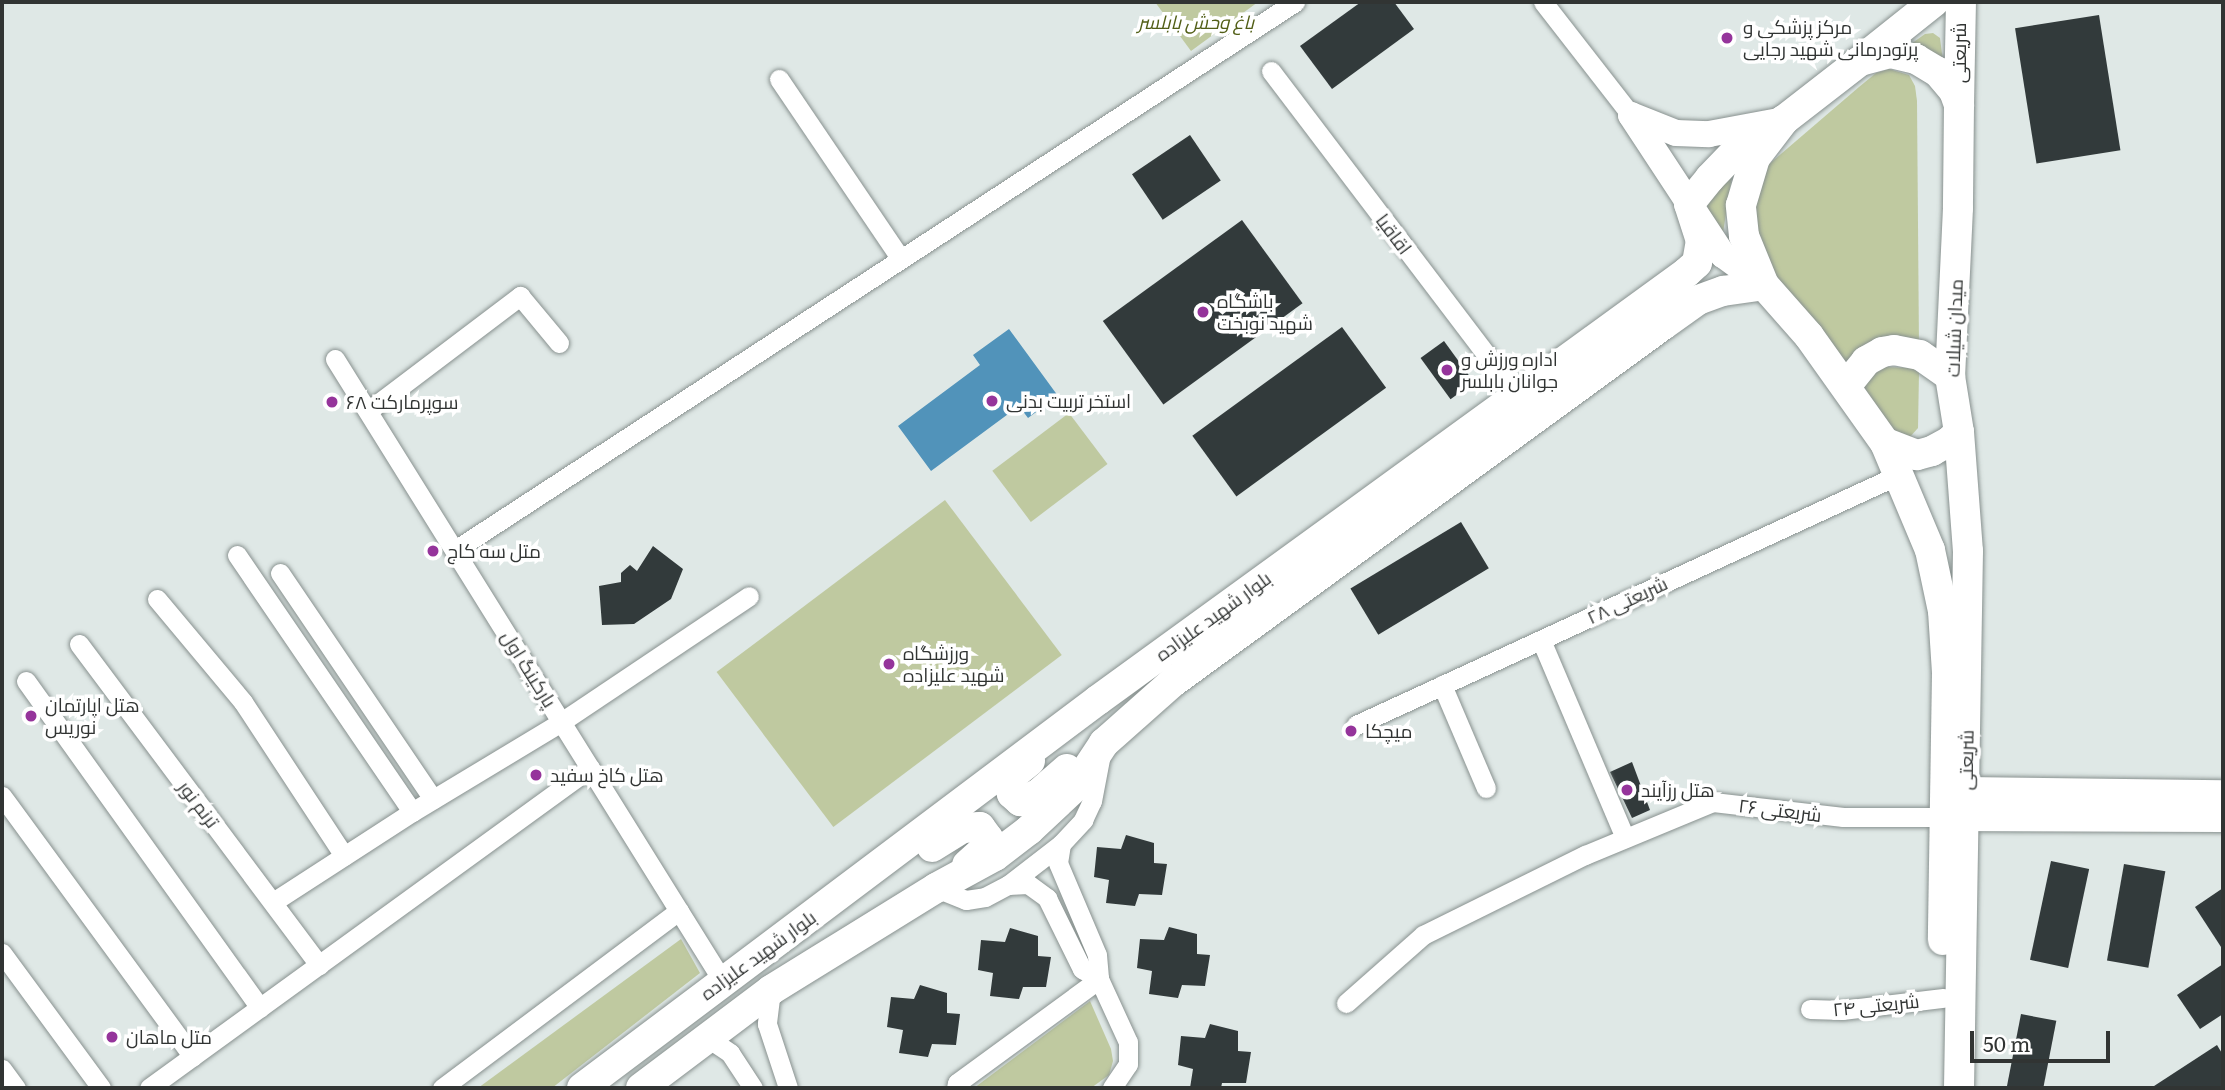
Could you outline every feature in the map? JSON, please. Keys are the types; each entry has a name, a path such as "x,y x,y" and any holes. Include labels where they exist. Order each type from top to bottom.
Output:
{"main road":[{"name":"شریعتی","path":"1860,61 1934,2"},
{"name":"شریعتی","path":"1959,105 1961,2"},
{"path":"1689,204 1739,148 1784,120 1860,61 1890,53 1916,59 1938,72 1954,91 1959,105"},
{"name":"میدان شیلات","path":"1959,105 1958,208 1950,376 1959,432"},
{"path":"1631,115 1676,133 1709,134 1784,120"},
{"path":"1631,115 1723,255 1764,285 1809,336 1885,443 1917,454 1932,451 1959,432"},
{"path":"1764,285 1744,236 1741,205 1755,158 1784,120"},
{"name":"بلوار شهید علیزاده","path":"582,1088 722,980 864,878 1098,700 1518,397 1697,263 1701,241 1689,204"},
{"name":"بلوار شهید علیزاده","path":"641,1088 772,990 936,888 969,873 1029,830 1075,787 1104,743 1173,682 1698,300 1723,291 1764,285"},
{"path":"1846,386 1866,361 1882,352 1894,350 1920,355 1950,376"},
{"name":"شریعتی","path":"1943,1088 1943,998 1958,808 1968,551 1959,432"},
{"name":"شریعتی","path":"1885,443 1930,550 1943,611 1958,808 1959,1088"},
{"path":"1098,700 1013,775 1009,783 1012,794 1020,801 1028,800 1104,743"},
{"path":"1958,808 2223,795"},
{"path":"1958,808 2223,817"},
{"path":"864,878 918,856 962,828 975,825 983,829 988,838 985,850 936,888"}],"street":[{"path":"454,550 1296,2"},
{"path":"1542,2 1631,115"},
{"name":"اقاقیا","path":"1271,71 1518,397"},
{"path":"779,79 901,259"},
{"path":"368,411 520,296 559,343"},
{"name":"پارکینگ اول","path":"335,359 722,980"},
{"name":"شریعتی ۲۸","path":"1356,725 1898,475"},
{"path":"237,555 412,812"},
{"path":"280,573 433,799"},
{"path":"273,902 412,812 561,722 749,596"},
{"path":"157,599 243,702 344,856"},
{"path":"1541,639 1625,838"},
{"name":"ترنم نور","path":"79,643 319,965"},
{"path":"26,681 260,1008"},
{"path":"1442,685 1486,788"},
{"path":"936,888 966,900 985,897 1008,886 1061,844 1083,820 1092,801 1104,743"},
{"path":"149,1088 590,768"},
{"path":"2,796 193,1056"},
{"name":"شریعتی ۲۶","path":"1346,1003 1423,935 1625,838 1713,802 1843,817 1958,808"},
{"path":"1061,844 1058,863 1097,955 1099,979 1128,1042 1128,1064 1112,1088"},
{"path":"1008,886 1028,884 1047,898 1082,969 1099,979"},
{"path":"442,1088 679,911"},
{"path":"2,953 101,1088"},
{"path":"956,1088 957,1083 1099,979"},
{"path":"772,990 767,1024 788,1088"},
{"name":"شریعتی ۲۴","path":"1810,1009 1842,1010 1943,998"},
{"path":"708,1038 730,1053 753,1088"},
{"path":"2,1069 16,1088"}],"green space":[{"name":"باغ وحش بابلسر","path":"1155,2 1258,2 1191,51"},
{"path":"1933,33 1940,38 1943,62 1911,44 1925,34"},
{"path":"1889,69 1909,75 1915,86 1917,101 1919,349 1843,374 1768,274 1750,211 1760,172 1876,73"},
{"path":"1732,175 1722,239 1703,199"},
{"path":"1885,367 1913,368 1919,372 1918,428 1909,438 1896,437 1864,388 1870,374"},
{"path":"1069,413 1108,464 1031,522 992,471"},
{"name":"ورزشگاه شهید علیزاده","path":"945,500 1062,655 833,827 717,672"},
{"path":"681,939 700,973 552,1088 478,1088"},
{"path":"1090,1001 1111,1049 1113,1061 1109,1075 1091,1088 974,1088"}],"water":[{"name":"استخر تربیت بدنی","path":"1009,329 1058,396 1028,418 1019,406 931,471 898,426 980,365 973,355"}],"building":[{"path":"1361,2 1394,2 1414,29 1332,89 1300,46"},
{"path":"2099,15 2120,150 2036,164 2015,28"},
{"path":"1190,135 1221,181 1163,220 1132,174"},
{"name":"باشگاه شهید نوبخت","path":"1242,220 1303,303 1163,404 1103,321"},
{"path":"1342,327 1386,388 1236,496 1192,436"},
{"name":"اداره ورزش و جوانان بابلسر","path":"1444,341 1474,382 1451,399 1421,358"},
{"path":"1461,522 1489,568 1378,635 1350,588"},
{"path":"653,546 683,569 671,599 634,624 602,625 599,586 621,582 621,573 630,565 637,571"},
{"name":"هتل رزآیند","path":"1632,762 1650,810 1632,818 1610,772"},
{"path":"1126,835 1154,843 1154,863 1167,864 1162,895 1139,894 1135,906 1106,903 1109,880 1094,877 1097,847 1121,849"},
{"path":"2051,861 2089,869 2068,968 2030,960"},
{"path":"2124,864 2165,871 2148,968 2107,961"},
{"path":"2223,888 2223,950 2195,907"},
{"path":"1169,927 1197,934 1197,954 1210,955 1205,986 1182,985 1178,998 1149,994 1152,971 1137,968 1140,939 1164,940"},
{"path":"1010,928 1038,936 1038,956 1051,957 1046,987 1023,987 1019,999 990,996 993,973 978,970 981,940 1005,942"},
{"path":"2223,964 2223,1014 2200,1029 2177,995"},
{"path":"920,985 947,993 947,1013 960,1014 956,1045 932,1044 928,1057 899,1053 903,1030 887,1027 891,997 914,999"},
{"path":"2021,1014 2056,1021 2043,1088 2007,1088"},
{"path":"1210,1024 1238,1031 1238,1051 1251,1052 1246,1083 1222,1083 1221,1088 1190,1088 1193,1069 1178,1065 1181,1036 1205,1038"},
{"path":"2217,1045 2223,1055 2223,1088 2151,1088"}],"place":[{"name":"مرکز پزشکی و پرتودرمانی شهید رجایی","path":"1727,38"},
{"name":"باشگاه شهید نوبخت","path":"1203,312"},
{"name":"اداره ورزش و جوانان بابلسر","path":"1447,370"},
{"name":"استخر تربیت بدنی","path":"992,401"},
{"name":"سوپرمارکت ۶۸","path":"332,402"},
{"name":"متل سه کاج","path":"433,551"},
{"name":"ورزشگاه شهید علیزاده","path":"889,664"},
{"name":"هتل اپارتمان نوريس","path":"31,716"},
{"name":"میچکا","path":"1351,731"},
{"name":"هتل کاخ سفید","path":"536,775"},
{"name":"هتل رزآیند","path":"1627,790"},
{"name":"متل ماهان","path":"112,1037"}]}
